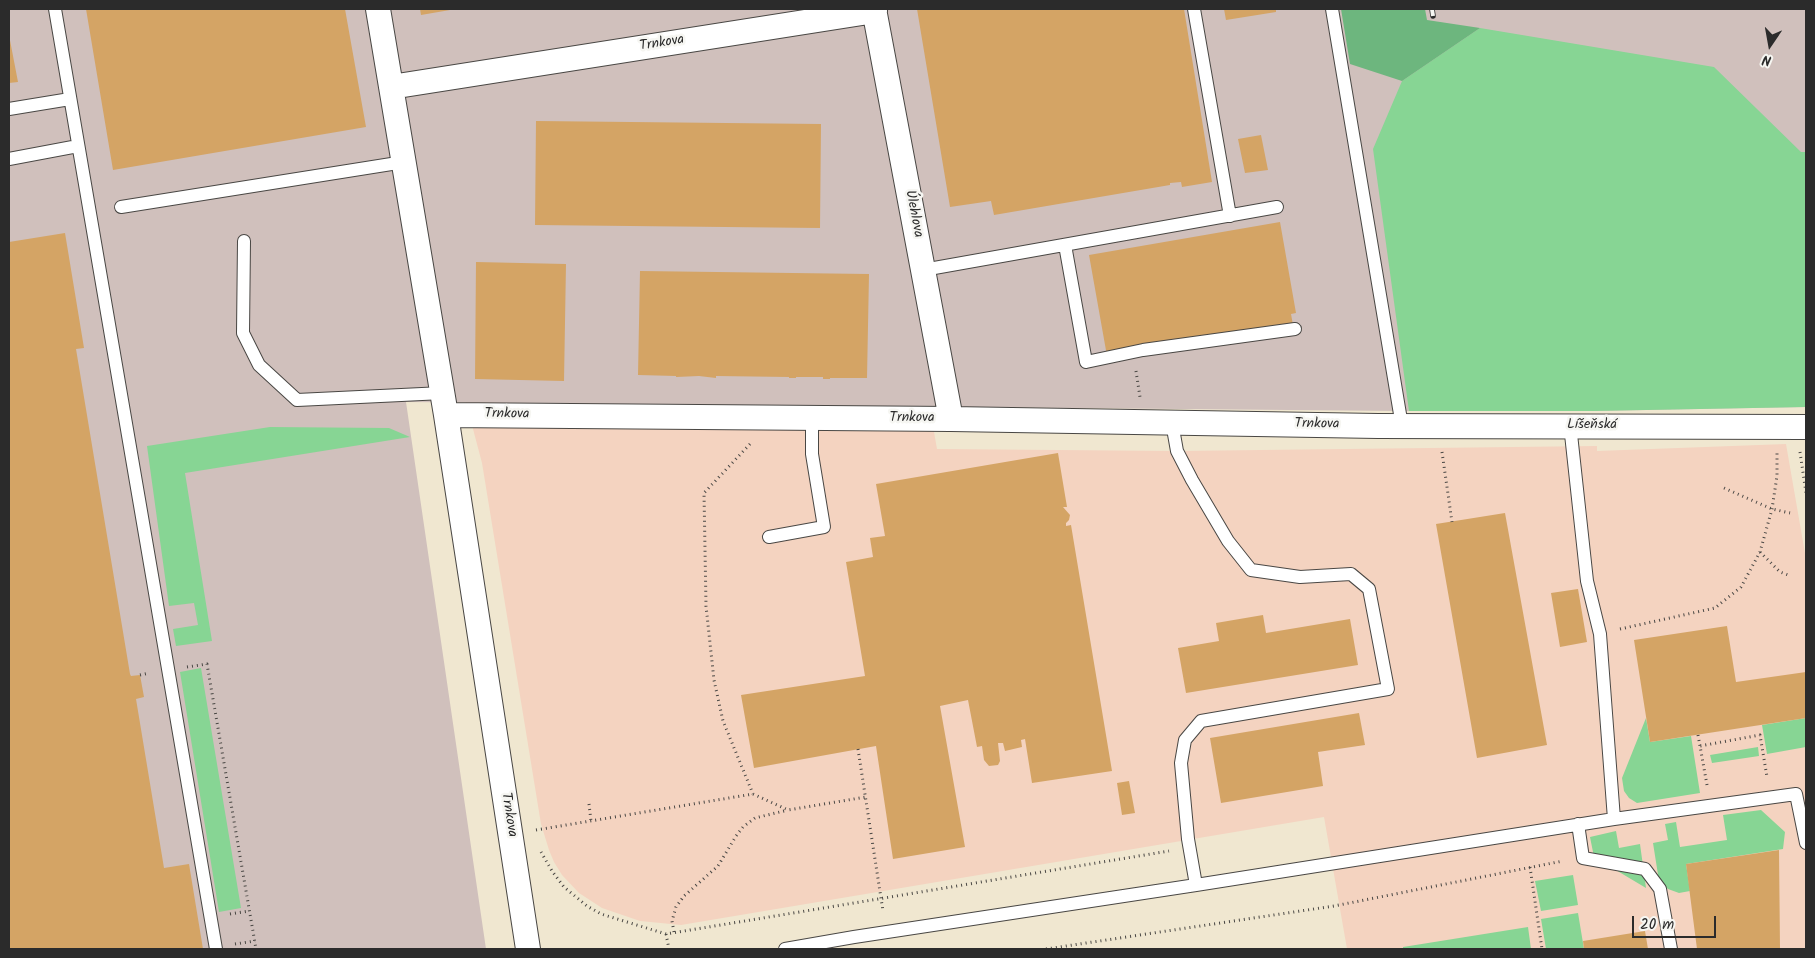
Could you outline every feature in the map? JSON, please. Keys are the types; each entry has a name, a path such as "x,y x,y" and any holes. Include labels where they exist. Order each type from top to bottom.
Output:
{"street":[{"name":"Trnkova","path":"378,9 445,404 528,949"},
{"name":"Trnkova","path":"391,87 874,10"},
{"name":"Úlehlova","path":"874,10 951,419"},
{"name":"Trnkova","path":"445,404 812,418 1378,426"},
{"name":"Líšeňská","path":"1378,426 1570,426 1803,438"}],"lane":[{"path":"54,9 216,949"},
{"path":"1194,9 1230,216"},
{"path":"1332,9 1402,426"},
{"path":"9,109 70,99"},
{"path":"9,159 78,146"},
{"path":"121,208 404,162"},
{"path":"923,270 1277,207"},
{"path":"244,241 243,333 259,365 297,400 445,404"},
{"path":"1065,245 1086,362 1143,350 1295,329"},
{"path":"769,537 824,527 812,454 812,418"},
{"path":"1172,423 1177,451 1192,480 1228,541 1251,570 1300,577 1351,574 1369,589 1388,689 1202,721 1185,740 1181,763 1196,886"},
{"path":"1570,426 1587,581 1600,634 1614,819"},
{"path":"785,949 855,943 885,932 1196,886 1578,824 1796,794 1806,843"},
{"path":"1578,824 1584,858 1645,869 1660,889 1671,949"}],"path":[{"path":"1803,438 1806,493"},
{"path":"742,442 752,442 704,493 706,606 714,680 723,720 753,794"},
{"path":"1600,634 1716,608 1742,587 1760,552 1772,509 1777,476 1776,448"},
{"path":"1724,488 1772,509 1790,513"},
{"path":"1760,552 1780,572 1791,576"},
{"path":"140,675 207,664 256,949"},
{"path":"1698,735 1710,806"},
{"path":"1700,746 1760,735 1770,797"},
{"path":"858,749 882,898 885,932"},
{"path":"536,830 753,794 788,810"},
{"path":"674,932 672,921 676,907 684,896 718,866 736,836 743,827 755,818 788,810 866,797"},
{"path":"589,804 591,821"},
{"path":"535,821 538,838"},
{"path":"540,845 552,871 564,887 588,906 608,917 666,934 1190,847"},
{"path":"1046,949 1334,906 1584,858"},
{"path":"1530,867 1542,949"},
{"path":"666,934 669,949"}],"shaded area":[{"path":"9,9 1806,9 1806,407 1593,411 1399,411 406,402 486,949 9,949"},
{"path":"873,82 937,449 1177,451 1597,446 1597,451 1786,444 1806,559 1806,949 1347,949 1324,817 681,925 640,921 602,908 579,893 562,875 554,862 541,824 482,463 459,376"}],"green space":[{"path":"1341,9 1425,9 1427,20 1480,28 1402,81 1350,64"},
{"path":"1480,28 1714,67 1801,152 1806,152 1806,407 1593,411 1409,411 1373,149 1402,81"},
{"path":"270,427 389,428 410,437 185,473 212,641 176,646 173,629 198,625 194,603 169,606 147,446"},
{"path":"201,668 241,908 219,912 180,672"},
{"path":"1646,718 1650,742 1691,736 1700,793 1637,803 1629,798 1624,791 1622,778"},
{"path":"1806,718 1806,747 1767,754 1762,725"},
{"path":"1758,747 1759,756 1712,763 1710,755"},
{"path":"1761,810 1785,832 1783,849 1686,864 1690,891 1679,893 1668,889 1659,881 1653,843 1668,840 1665,824 1676,822 1680,847 1727,840 1723,815"},
{"path":"1616,831 1619,848 1640,844 1646,888 1594,857 1590,837"},
{"path":"1573,875 1578,905 1541,911 1535,881"},
{"path":"1578,913 1584,949 1546,949 1541,919"},
{"path":"1528,927 1531,949 1403,949 1403,947"}],"building":[{"path":"86,9 345,9 366,127 113,170"},
{"path":"420,9 450,9 450,10 421,15"},
{"path":"917,9 1184,9 1212,182 1182,187 1181,182 1170,183 1170,185 994,215 991,201 950,207"},
{"path":"1224,9 1276,9 1276,12 1226,20"},
{"path":"9,35 18,82 9,83"},
{"path":"536,121 821,124 820,228 535,225"},
{"path":"1261,135 1268,170 1245,173 1238,139"},
{"path":"1280,222 1296,313 1291,314 1293,325 1107,356 1089,255"},
{"path":"65,233 84,348 76,349 130,674 131,676 140,675 144,697 136,699 164,868 189,864 203,949 9,949 9,242"},
{"path":"476,262 566,264 564,381 475,379"},
{"path":"640,271 869,274 867,378 823,379 823,377 716,376 716,378 638,375"},
{"path":"1058,453 1067,507 1063,507 1070,515 1066,526 1071,525 1112,771 1032,783 1025,739 1021,740 1022,747 1005,751 1003,743 998,743 1000,761 998,765 989,766 984,760 982,746 977,747 968,700 940,706 965,847 893,859 876,746 754,768 741,695 865,676 846,562 873,557 870,538 885,536 876,484"},
{"path":"1505,513 1547,745 1477,758 1436,524"},
{"path":"1578,589 1587,642 1560,647 1551,593"},
{"path":"1263,615 1266,633 1350,619 1358,665 1186,693 1178,648 1219,641 1216,623"},
{"path":"1727,626 1736,682 1806,672 1806,718 1650,742 1634,640"},
{"path":"1359,713 1365,745 1318,752 1323,786 1221,803 1210,738"},
{"path":"1129,781 1135,813 1122,815 1117,783"},
{"path":"1779,850 1780,949 1697,949 1686,864"},
{"path":"1645,931 1648,949 1584,949 1583,941"}],"railway":[{"path":"1432,9 1433,16"}]}
